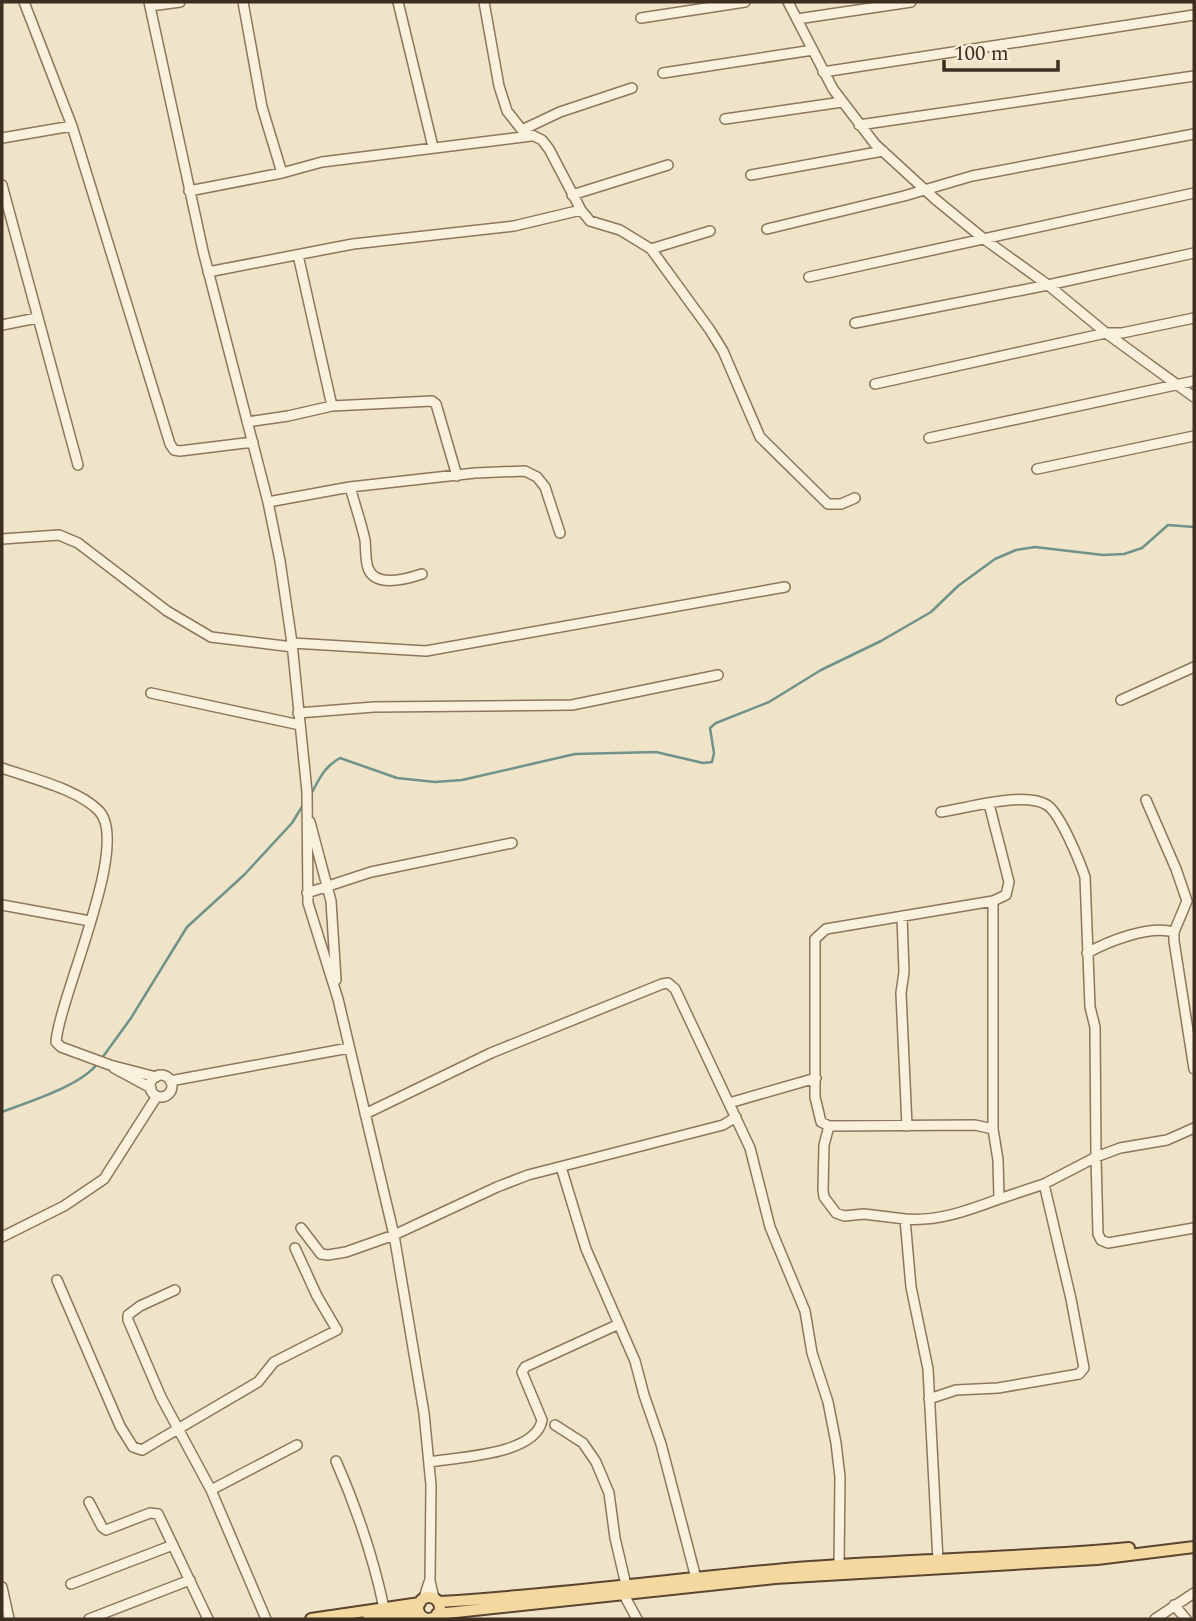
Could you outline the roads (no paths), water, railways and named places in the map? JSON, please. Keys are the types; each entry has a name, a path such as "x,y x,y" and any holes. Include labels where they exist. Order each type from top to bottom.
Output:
{"main road":[{"path":"625,1590 696,1578 839,1565 1097,1551 1194,1541"},
{"path":"368,1619 525,1597 839,1573 1097,1559 1194,1547"},
{"path":"311,1619 384,1608 428,1610"}],"street":[{"path":"24,2 72,126 170,444 174,450 180,451 253,442"},
{"path":"180,2 149,4 208,272 268,502 287,599 309,816 307,893 311,916 338,999 394,1235 417,1364 432,1505 428,1610"},
{"path":"243,2 262,107 282,173"},
{"path":"398,2 433,147"},
{"path":"484,2 499,86 507,111 522,130 542,140 549,149 581,210 590,221 620,230 652,249 723,351 760,437 828,504 841,504 855,498"},
{"path":"640,18 745,2"},
{"path":"788,2 823,72 842,102 883,151 984,239 1048,285 1106,334 1194,397"},
{"path":"797,19 911,2"},
{"path":"823,72 1194,15"},
{"path":"663,73 813,50"},
{"path":"859,125 1194,76"},
{"path":"522,130 559,112 632,88"},
{"path":"725,119 842,102"},
{"path":"2,138 72,126"},
{"path":"767,229 972,176 1194,134"},
{"path":"189,191 282,173 322,162 533,135"},
{"path":"751,175 883,151"},
{"path":"572,195 668,165"},
{"path":"2,185 78,465"},
{"path":"809,277 1194,193"},
{"path":"208,272 353,244 514,226 581,210"},
{"path":"652,249 710,231"},
{"path":"855,323 1194,253"},
{"path":"298,254 332,406"},
{"path":"2,325 37,318"},
{"path":"875,384 1106,334 1194,318"},
{"path":"929,438 1194,381"},
{"path":"247,422 332,406 432,401 436,404 457,476"},
{"path":"1037,468 1194,436"},
{"path":"268,502 350,487 525,471 537,477 545,487 560,533"},
{"path":"350,487 360,520 367,566 372,576 381,580 407,579 422,574"},
{"path":"2,539 59,535 78,543 167,611 211,637 292,645 426,651 785,587"},
{"path":"1121,701 1194,667"},
{"path":"299,713 374,707 572,705 718,675"},
{"path":"151,692 300,725"},
{"path":"2,768 88,802 106,819 109,832 107,852 56,1042 61,1047 110,1065 156,1077 166,1076 172,1087 163,1097 110,1065"},
{"path":"941,812 1034,799 1050,807 1055,815 1079,859 1085,877 1090,1007 1095,1027 1098,1234 1101,1241 1108,1243 1194,1228"},
{"path":"1146,800 1187,901 1174,932 1194,1069"},
{"path":"989,804 1009,882 1006,895 993,901 826,929 815,939 816,1078 817,1111 821,1122 829,1126 975,1125 993,1129"},
{"path":"309,816 328,886 334,920 338,999"},
{"path":"307,893 371,872 424,859 512,843"},
{"path":"993,901 993,1129 998,1160 999,1199"},
{"path":"2,905 90,921"},
{"path":"902,916 904,972 901,993 907,1126"},
{"path":"1087,953 1108,942 1158,929 1174,932"},
{"path":"365,1114 491,1052 668,983 675,989 750,1148 770,1227 805,1311 812,1353 828,1402 840,1477 839,1565"},
{"path":"170,1081 349,1048"},
{"path":"2,1237 64,1206 104,1178 154,1092 152,1082 156,1077"},
{"path":"729,1103 816,1078"},
{"path":"301,1228 321,1254 346,1252 394,1235 528,1175 723,1125 736,1117"},
{"path":"829,1126 824,1145 823,1190 824,1197 836,1213 845,1216 864,1214 918,1220 957,1214 1044,1184 1096,1157 1121,1148 1167,1140 1194,1128"},
{"path":"561,1167 586,1249 635,1362 662,1444 696,1578"},
{"path":"929,1399 956,1390 998,1388 1079,1374 1082,1371 1084,1367 1071,1299 1044,1184"},
{"path":"905,1219 911,1287 928,1369 938,1561"},
{"path":"57,1279 120,1426 133,1447 142,1450 258,1382 274,1362 337,1330 317,1296 295,1248"},
{"path":"175,1290 140,1306 128,1315 161,1397 211,1490 266,1619"},
{"path":"429,1462 506,1449 535,1436 542,1420 522,1372 526,1367 619,1324"},
{"path":"555,1425 583,1443 596,1462 609,1493 625,1590 638,1619"},
{"path":"211,1490 297,1444"},
{"path":"336,1461 355,1503 375,1567 384,1608"},
{"path":"89,1502 106,1530 155,1512 208,1619"},
{"path":"71,1584 173,1545"},
{"path":"89,1619 190,1580"},
{"path":"2,1587 9,1619"},
{"path":"1155,1619 1194,1593"},
{"path":"1174,1605 1186,1619"}],"waterway":[{"path":"311,794 326,769 340,758 397,778 435,782 462,780 575,754 656,752 703,763 712,762 714,753 710,728 716,723 769,702 821,670 881,641 931,612 958,586 995,559 1016,550 1035,547 1103,555 1124,554 1142,548 1168,525 1194,527"},
{"path":"102,1058 131,1018 187,927 244,875 292,823 303,805"},
{"path":"2,1112 67,1086 98,1063"}]}
